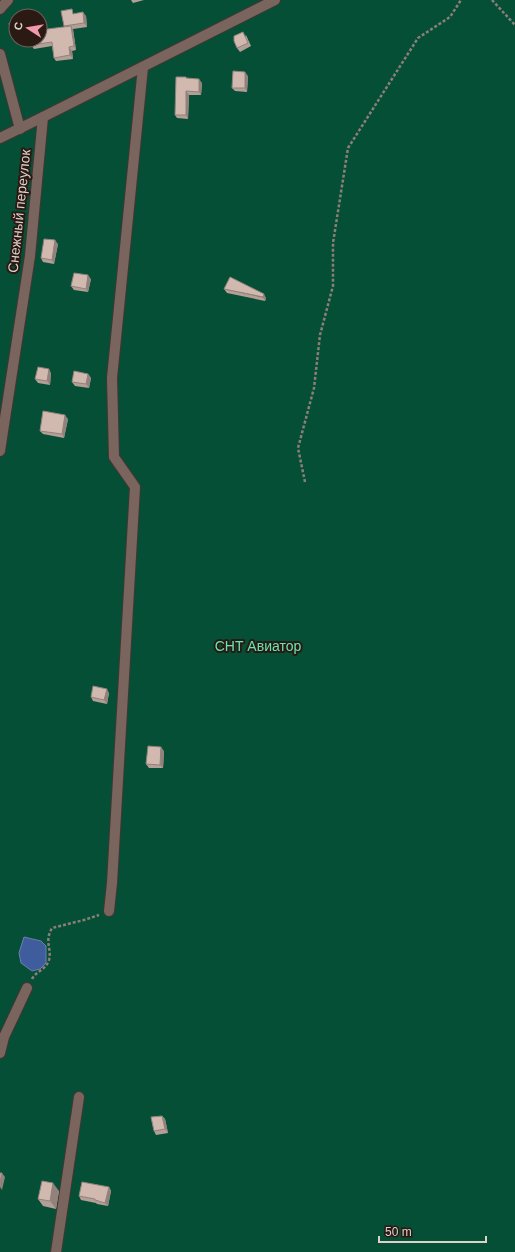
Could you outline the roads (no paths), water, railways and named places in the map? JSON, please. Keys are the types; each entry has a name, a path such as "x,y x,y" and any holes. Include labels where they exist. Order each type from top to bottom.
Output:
{"lane":[{"path":"0,9 8,0"},
{"path":"0,138 275,0"},
{"path":"0,54 20,129"},
{"path":"109,911 113,867 135,487 114,457 112,378 143,67"},
{"name":"Снежный переулок","path":"0,451 30,256 43,117"},
{"path":"0,1053 4,1037 27,988"},
{"path":"56,1252 79,1097"}],"water":[{"path":"24,937 41,941 46,946 46,963 40,969 32,971 21,963 19,953"}],"park label":[{"name":"СНТ Авиатор","path":"258,646"}]}
